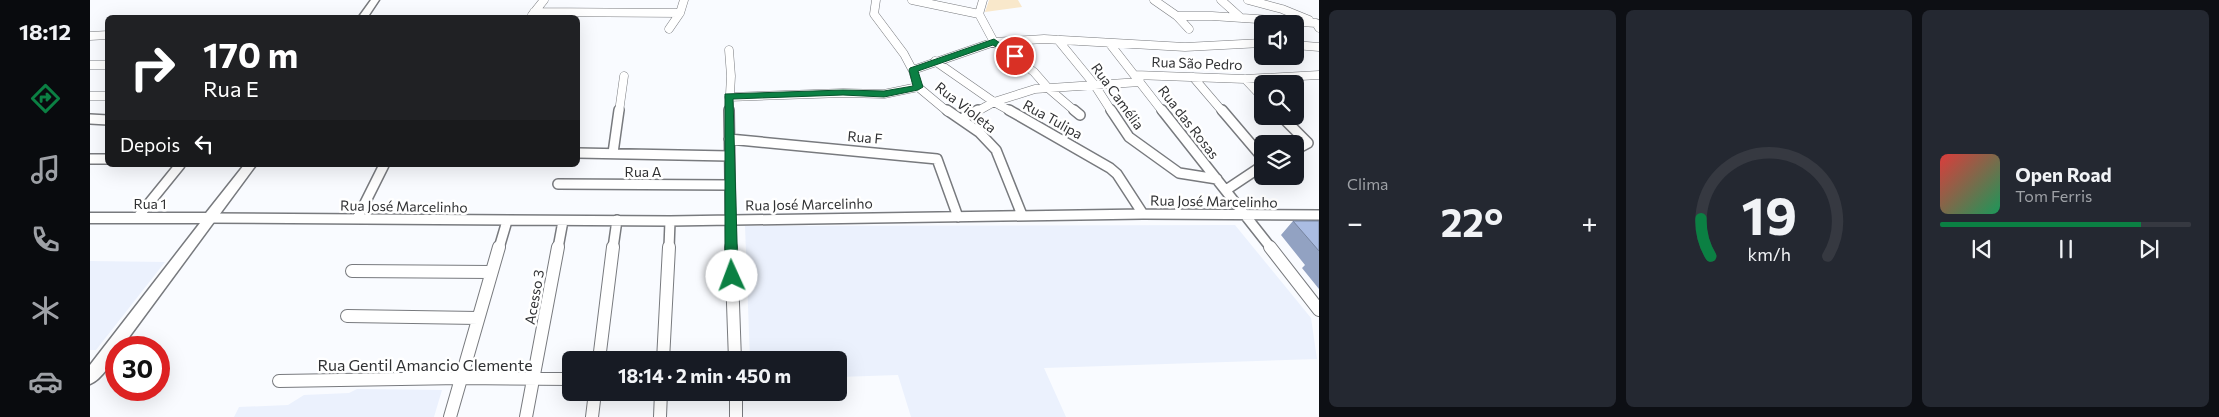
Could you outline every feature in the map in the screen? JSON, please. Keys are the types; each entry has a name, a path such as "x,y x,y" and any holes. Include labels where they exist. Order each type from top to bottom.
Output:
{"street":[{"path":"364,15 375,0"},
{"path":"532,15 544,0"},
{"path":"669,29 680,13 684,0"},
{"name":"Rua Violeta","path":"876,0 874,14 893,35 913,70 918,87 939,107 961,119 990,142 996,150 1022,215"},
{"path":"912,0 979,14"},
{"path":"983,0 979,14 994,42 1034,72 1048,88 1080,115"},
{"path":"1154,0 1177,16 1189,29"},
{"path":"1220,0 1240,17"},
{"path":"1248,0 1282,9 1318,25"},
{"path":"532,15 680,13"},
{"path":"1177,16 1240,17 1318,25"},
{"path":"90,36 105,35"},
{"path":"913,70 994,42 1058,40 1185,47 1254,43"},
{"name":"Rua Camélia","path":"1058,40 1094,84 1128,138 1179,173 1217,179"},
{"name":"Rua das Rosas","path":"1110,44 1319,310"},
{"path":"1304,45 1319,46"},
{"path":"729,50 731,76 728,96 729,185 734,351"},
{"name":"Rua Tulipa","path":"935,61 994,102 1062,138 1110,168 1117,174 1143,214"},
{"path":"90,65 105,65"},
{"path":"613,153 624,76"},
{"path":"1193,76 1254,148"},
{"name":"Rua São Pedro","path":"961,119 994,102 1035,89 1137,78 1193,76 1245,79 1319,76"},
{"path":"1245,79 1254,89"},
{"path":"728,96 843,92 884,94 918,87"},
{"path":"90,96 105,96"},
{"path":"90,119 105,120"},
{"path":"1291,125 1300,135"},
{"name":"Rua F","path":"729,139 937,159 958,217"},
{"path":"580,153 729,156"},
{"path":"90,159 105,159"},
{"path":"138,218 178,167"},
{"path":"90,377 248,167"},
{"path":"357,219 383,167"},
{"path":"1226,190 1254,171"},
{"name":"Rua A","path":"558,184 729,185"},
{"name":"Rua José Marcelinho","path":"209,218 563,221 1143,214 1319,215"},
{"name":"Rua 1","path":"90,218 209,218"},
{"path":"600,351 617,220"},
{"path":"663,351 670,220"},
{"path":"450,417 507,221"},
{"name":"Acesso 3","path":"526,417 563,221"},
{"path":"352,271 491,272"},
{"path":"347,316 478,318"},
{"name":"Rua Gentil Amancio Clemente","path":"279,381 461,378 562,379"},
{"path":"592,417 594,401"},
{"path":"660,417 661,401"},
{"path":"736,401 736,417"}],"shaded area":[{"path":"989,0 1018,0 1022,7 985,12"},
{"path":"1235,225 1311,318 1317,359 1044,368 1066,417 911,417 898,375 847,377 847,351 750,351 745,226"},
{"path":"90,261 165,262 107,336 105,336 96,350 90,350"},
{"path":"357,389 442,390 434,417 234,417 239,407 288,405 304,395 349,393"}],"building":[{"path":"1293,221 1319,221 1319,251"}],"route":[{"path":"732,276 728,96 843,92 884,94 918,87 913,70 994,42 1015,56"}]}
